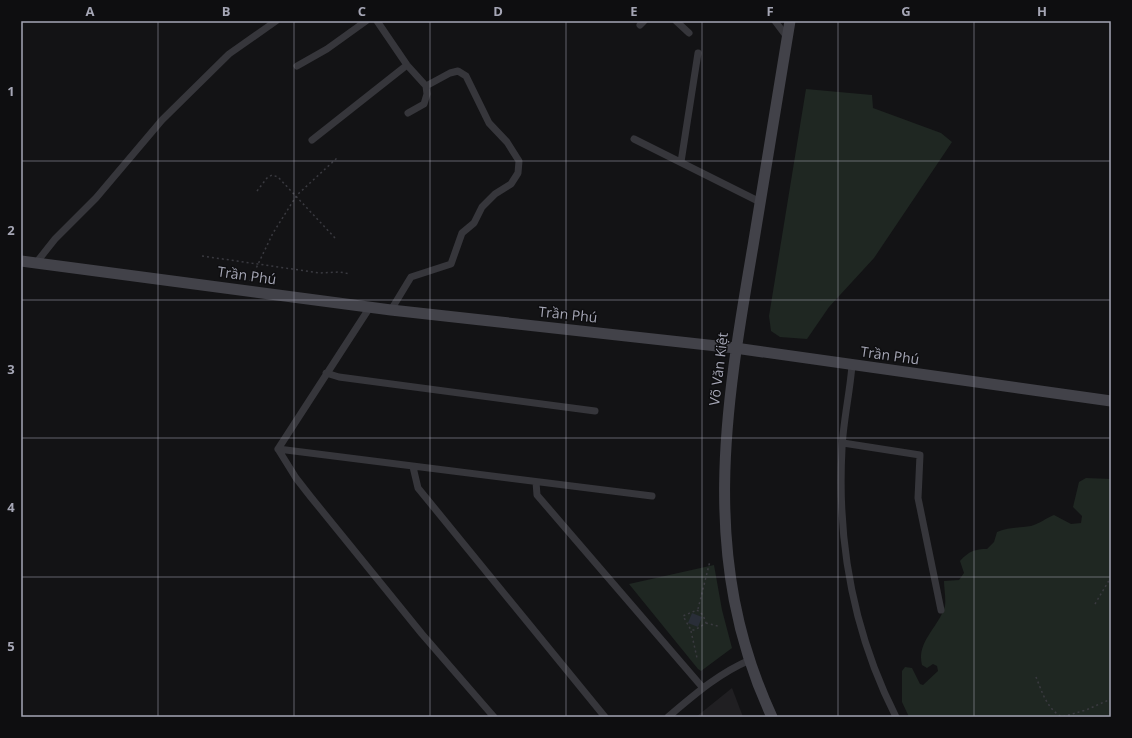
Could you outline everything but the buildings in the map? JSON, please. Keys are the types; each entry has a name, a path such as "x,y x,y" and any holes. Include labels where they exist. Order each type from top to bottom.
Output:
{"main road":[{"name":"Võ Văn Kiệt","path":"772,717 743,638 728,566 724,512 724,451 735,348 790,21"},
{"name":"Trần Phú","path":"21,261 391,310 735,348 1111,402"}],"street":[{"path":"36,263 55,239 96,198 162,120 229,54 276,21"},
{"path":"297,66 327,49 366,21"},
{"path":"377,21 407,65 426,86 427,94 424,104 408,113"},
{"path":"676,21 689,33"},
{"path":"776,21 788,38"},
{"path":"681,162 698,53"},
{"path":"312,140 407,65"},
{"path":"391,310 411,277 451,264 462,233 474,223 482,206 495,194 511,184 518,173 519,161 507,142 489,123 466,76 458,71 450,73 426,86"},
{"path":"634,139 760,202"},
{"path":"278,449 370,307"},
{"path":"852,365 851,386 843,443 842,522 848,571 855,605 869,655 882,689 896,717"},
{"path":"326,373 338,377 595,411"},
{"path":"843,443 920,455 918,498 941,610"},
{"path":"278,449 652,496"},
{"path":"278,449 305,490 422,634 494,717"},
{"path":"413,467 418,488 604,717"},
{"path":"536,482 537,495 702,688"},
{"path":"668,717 702,688 730,668 750,660"}],"path":[{"path":"246,290 273,233 297,196 337,158"},
{"path":"258,191 267,178 272,175 282,180 335,238"},
{"path":"202,256 320,273 340,272 350,274"},
{"path":"697,610 710,561"},
{"path":"1096,604 1111,578"},
{"path":"697,610 703,615 706,623"},
{"path":"697,610 683,616 691,630 697,658"},
{"path":"691,630 695,630 706,623 718,626"},
{"path":"1036,677 1043,695 1053,711 1062,717 1086,710 1111,699"}],"shaded area":[{"path":"806,89 872,95 873,108 941,133 952,142 874,258 829,307 807,339 780,337 771,331 769,316"},
{"path":"1086,478 1111,479 1111,717 909,717 902,702 902,671 905,667 912,668 920,684 923,685 938,671 937,666 933,664 927,668 922,665 921,657 925,642 942,614 945,606 944,581 959,580 964,573 960,561 972,551 987,549 994,542 997,532 1001,530 1031,526 1054,515 1071,524 1081,523 1082,516 1073,507 1079,482"},
{"path":"714,565 722,610 732,648 701,671 629,584"},
{"path":"692,613 702,617 698,627 688,623"},
{"path":"732,688 743,717 696,717"}]}
